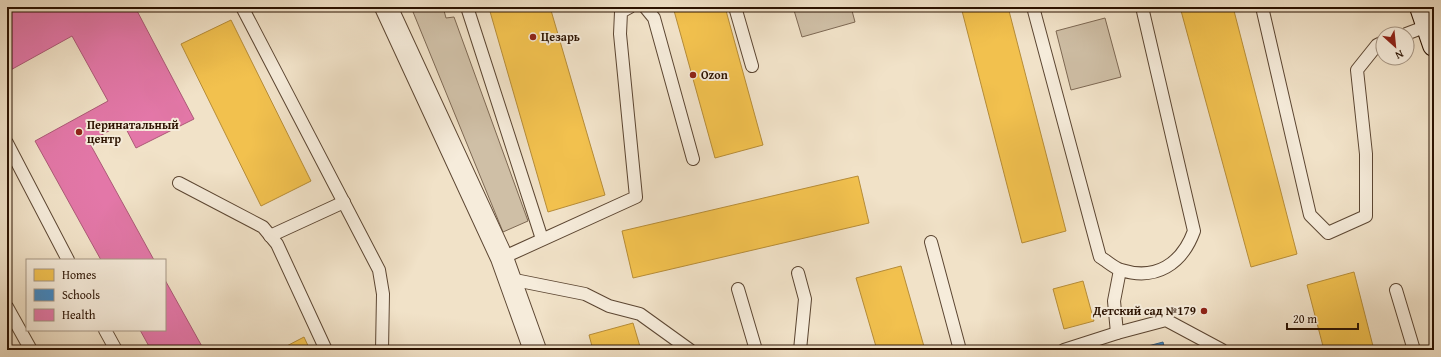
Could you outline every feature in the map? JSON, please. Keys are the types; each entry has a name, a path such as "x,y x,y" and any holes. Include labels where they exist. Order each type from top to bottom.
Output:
{"street":[{"path":"386,7 502,258 535,350"}],"lane":[{"path":"242,7 379,270 383,294 382,350"},
{"path":"467,7 542,239"},
{"path":"502,258 636,197 620,34 621,12 630,7"},
{"path":"645,7 654,18 693,159"},
{"path":"735,7 752,66"},
{"path":"1033,7 1100,257 1120,270 1146,274 1165,268 1180,257 1190,244 1194,231 1142,7"},
{"path":"1262,7 1310,216 1328,233 1366,216 1366,154 1358,70 1375,48"},
{"path":"1415,31 1427,26"},
{"path":"7,143 67,259"},
{"path":"179,183 262,226 277,244 326,350"},
{"path":"270,236 344,202"},
{"path":"931,242 960,350"},
{"path":"1117,333 1114,301 1120,270"},
{"path":"798,273 805,299 800,350"},
{"path":"510,279 585,294 609,306 640,314 690,350"},
{"path":"738,289 756,350"},
{"path":"1396,290 1414,350"},
{"path":"7,307 31,350"},
{"path":"1064,350 1117,333 1166,320 1222,350"},
{"path":"106,331 116,350"},
{"path":"673,338 676,350"}],"shaded area":[{"path":"411,7 443,7 446,18 454,17 528,221 503,232"},
{"path":"793,7 851,7 855,22 802,37"},
{"path":"1105,18 1121,77 1071,90 1056,31"}],"building: Homes":[{"path":"550,7 605,195 548,212 489,8"},
{"path":"673,7 725,7 763,145 715,158"},
{"path":"961,7 1008,7 1066,231 1022,243"},
{"path":"1180,7 1233,7 1297,254 1251,267"},
{"path":"231,20 311,181 261,206 181,44"},
{"path":"858,176 869,223 633,278 622,231"},
{"path":"901,266 925,350 877,350 856,278"},
{"path":"1354,272 1374,350 1324,350 1307,285"},
{"path":"1083,281 1094,321 1064,329 1053,289"},
{"path":"633,323 641,350 593,350 589,335"},
{"path":"304,337 310,350 279,350"}],"building: Schools":[{"path":"1163,342 1165,350 1133,350"}],"building: Health":[{"name":"Перинатальный центр","path":"7,7 135,7 194,119 136,148 123,123 89,142 153,259 100,259 35,141 108,101 72,36 7,72"},
{"path":"166,282 204,350 151,350 141,331 166,331"}],"place":[{"name":"Цезарь","path":"533,37"},
{"name":"Ozon","path":"693,75"},
{"name":"Перинатальный центр","path":"79,132"},
{"name":"Детский сад №179","path":"1204,311"}]}
